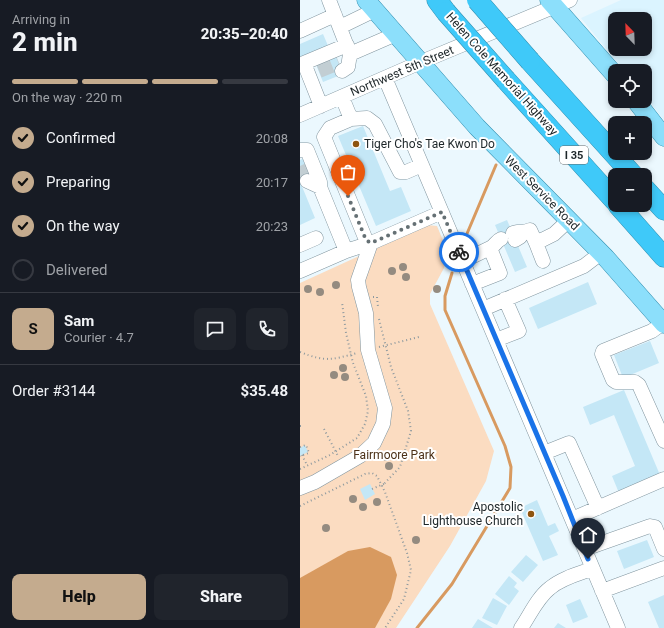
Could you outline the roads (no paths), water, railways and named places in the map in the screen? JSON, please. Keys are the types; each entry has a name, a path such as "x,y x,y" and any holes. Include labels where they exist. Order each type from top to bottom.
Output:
{"highway":[{"name":"I 35","path":"477,0 627,168"},
{"name":"Helen Cole Memorial Highway","path":"442,6 506,80 608,193"},
{"path":"652,197 664,210"},
{"path":"624,212 664,257"}],"main road":[{"path":"558,2 608,66"},
{"name":"West Service Road","path":"371,5 477,127 601,253 664,323"},
{"path":"641,108 664,137"}],"street":[{"path":"329,0 337,21 346,58"},
{"name":"Northwest 5th Street","path":"300,115 558,2"},
{"path":"300,31 337,21 371,5"},
{"path":"321,106 311,73 396,34"},
{"path":"386,78 618,628"},
{"path":"342,97 351,119"},
{"path":"371,243 366,240 324,137 330,128 351,119 367,118 375,124 400,172 406,172 422,165"},
{"path":"300,150 307,150 320,182 320,187 346,251"},
{"path":"307,181 320,187"},
{"path":"300,271 346,251 371,243 442,212"},
{"path":"536,243 554,234 569,220"},
{"path":"462,258 530,230 543,261"},
{"path":"300,245 316,238"},
{"path":"472,284 500,273 506,240"},
{"path":"300,488 315,482 360,456 374,443 383,424 384,408 368,350 366,313 358,280 371,243"},
{"path":"483,309 584,266 601,253"},
{"path":"496,340 519,331 505,299"},
{"path":"664,323 652,331 603,351 602,354 613,380 616,382 635,382 638,385 664,441"},
{"path":"544,453 569,444 598,508"},
{"path":"572,519 664,479"},
{"path":"584,549 650,526 655,527 664,549"},
{"path":"602,591 664,568"},
{"path":"521,628 538,601 551,587 561,581 592,569"}],"waterway":[{"path":"466,236 496,165"},
{"path":"417,628 452,584 510,488 511,467 505,446 445,310 445,296 452,273"}],"tunnel":[{"path":"319,71 339,63"},
{"path":"300,166 307,181"}],"place":[{"name":"Tiger Cho's Tae Kwon Do","path":"356,144"},
{"name":"Apostolic Lighthouse Church","path":"531,514"}],"park label":[{"name":"Fairmoore Park","path":"394,455"}]}
